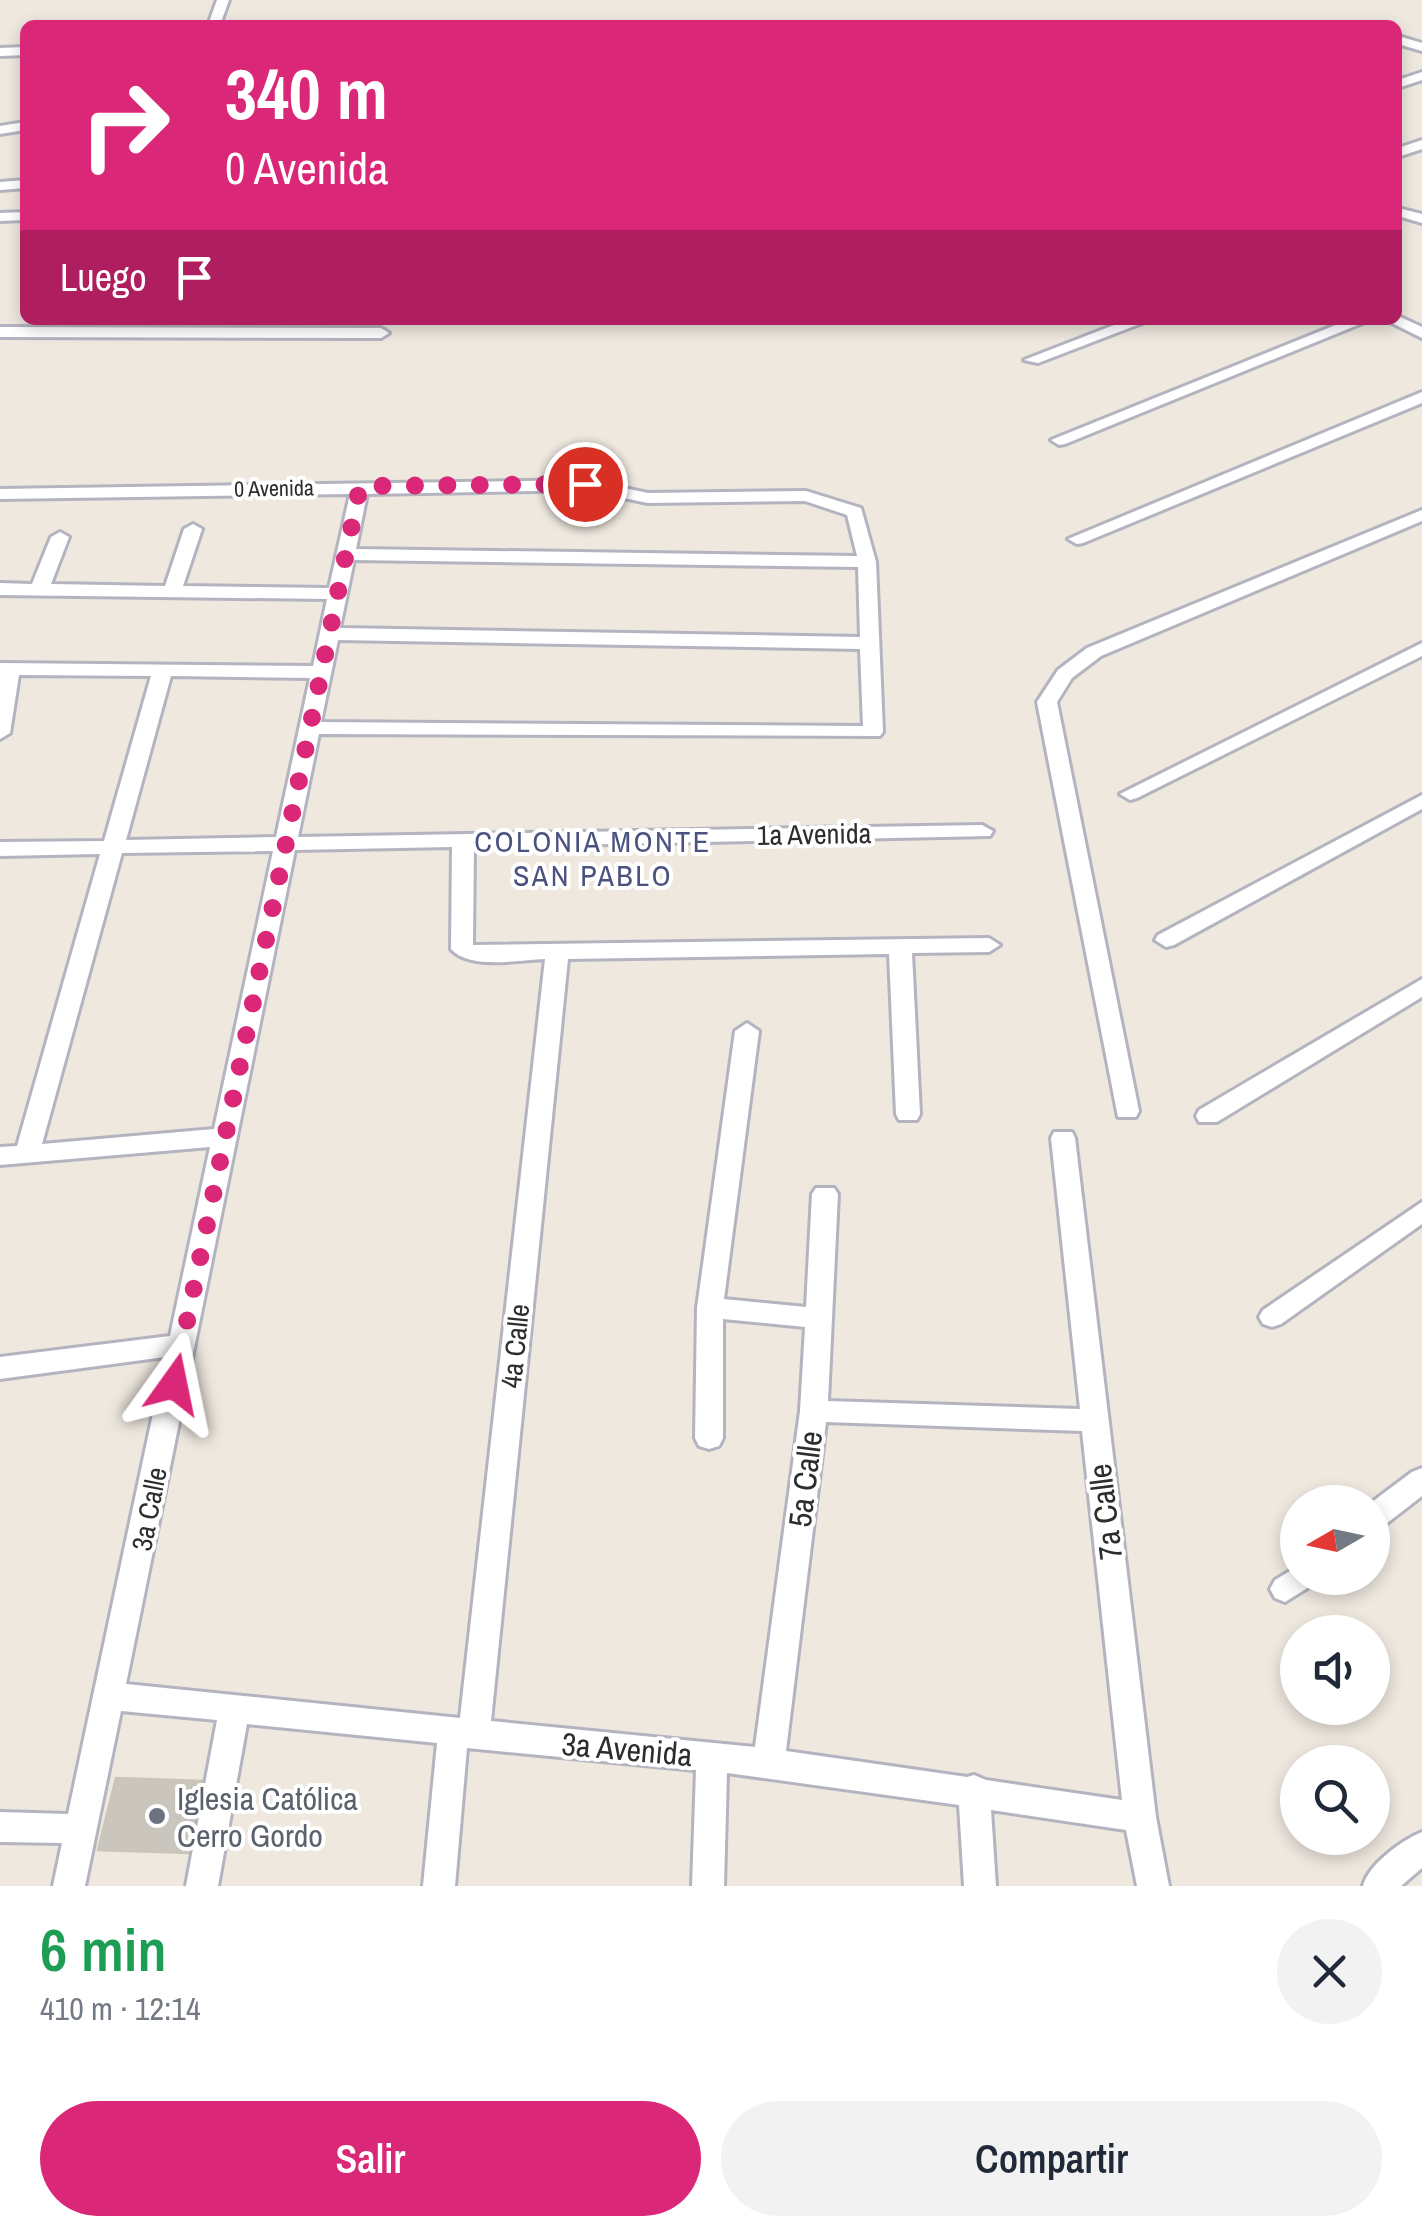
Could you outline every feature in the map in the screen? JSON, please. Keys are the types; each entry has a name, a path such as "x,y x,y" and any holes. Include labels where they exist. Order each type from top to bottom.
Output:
{"street":[{"path":"1032,360 1128,325"},
{"path":"1059,440 1349,325"},
{"path":"0,332 381,334"},
{"path":"1077,539 1422,397"},
{"name":"0 Avenida","path":"0,494 585,484 648,498 806,496 855,512 868,562"},
{"name":"3a Calle","path":"68,1886 111,1696 360,486"},
{"path":"1127,1111 1047,702 1053,688 1094,652 1422,515"},
{"path":"172,592 193,529"},
{"path":"40,590 60,537"},
{"path":"310,728 874,732 868,562 346,554"},
{"path":"0,590 338,594"},
{"path":"329,634 870,644"},
{"path":"1130,794 1422,649"},
{"path":"0,733 5,669 321,672"},
{"path":"27,1154 163,669"},
{"path":"1166,940 1422,801"},
{"name":"1a Avenida","path":"0,849 982,830"},
{"path":"463,840 462,949 471,953 557,955 988,946"},
{"path":"900,948 908,1114"},
{"name":"4a Calle","path":"439,1886 463,1735 557,955"},
{"path":"1208,1116 1422,986"},
{"path":"709,1438 710,1308 747,1030"},
{"path":"0,1156 225,1136"},
{"name":"7a Calle","path":"1063,1138 1140,1817 1153,1886"},
{"name":"5a Calle","path":"769,1763 814,1411 825,1194"},
{"path":"1272,1317 1422,1211"},
{"path":"710,1308 816,1318"},
{"path":"0,1368 182,1345"},
{"path":"814,1411 1095,1420"},
{"path":"1390,1505 1422,1480"},
{"name":"3a Avenida","path":"111,1696 234,1712 769,1763 1140,1817"},
{"path":"202,1886 234,1712"},
{"path":"708,1886 712,1757"},
{"path":"974,1790 980,1886"},
{"path":"0,1827 82,1829"},
{"path":"1379,1884 1422,1847"}],"building":[{"name":"Iglesia Católica Cerro Gordo","path":"116,1778 202,1781 188,1853 98,1850"}],"place":[{"name":"Iglesia Católica Cerro Gordo","path":"157,1816"}],"district":[{"name":"COLONIA MONTE SAN PABLO","path":"593,858"}],"route":[{"path":"174,1384 360,486 585,484"}]}
